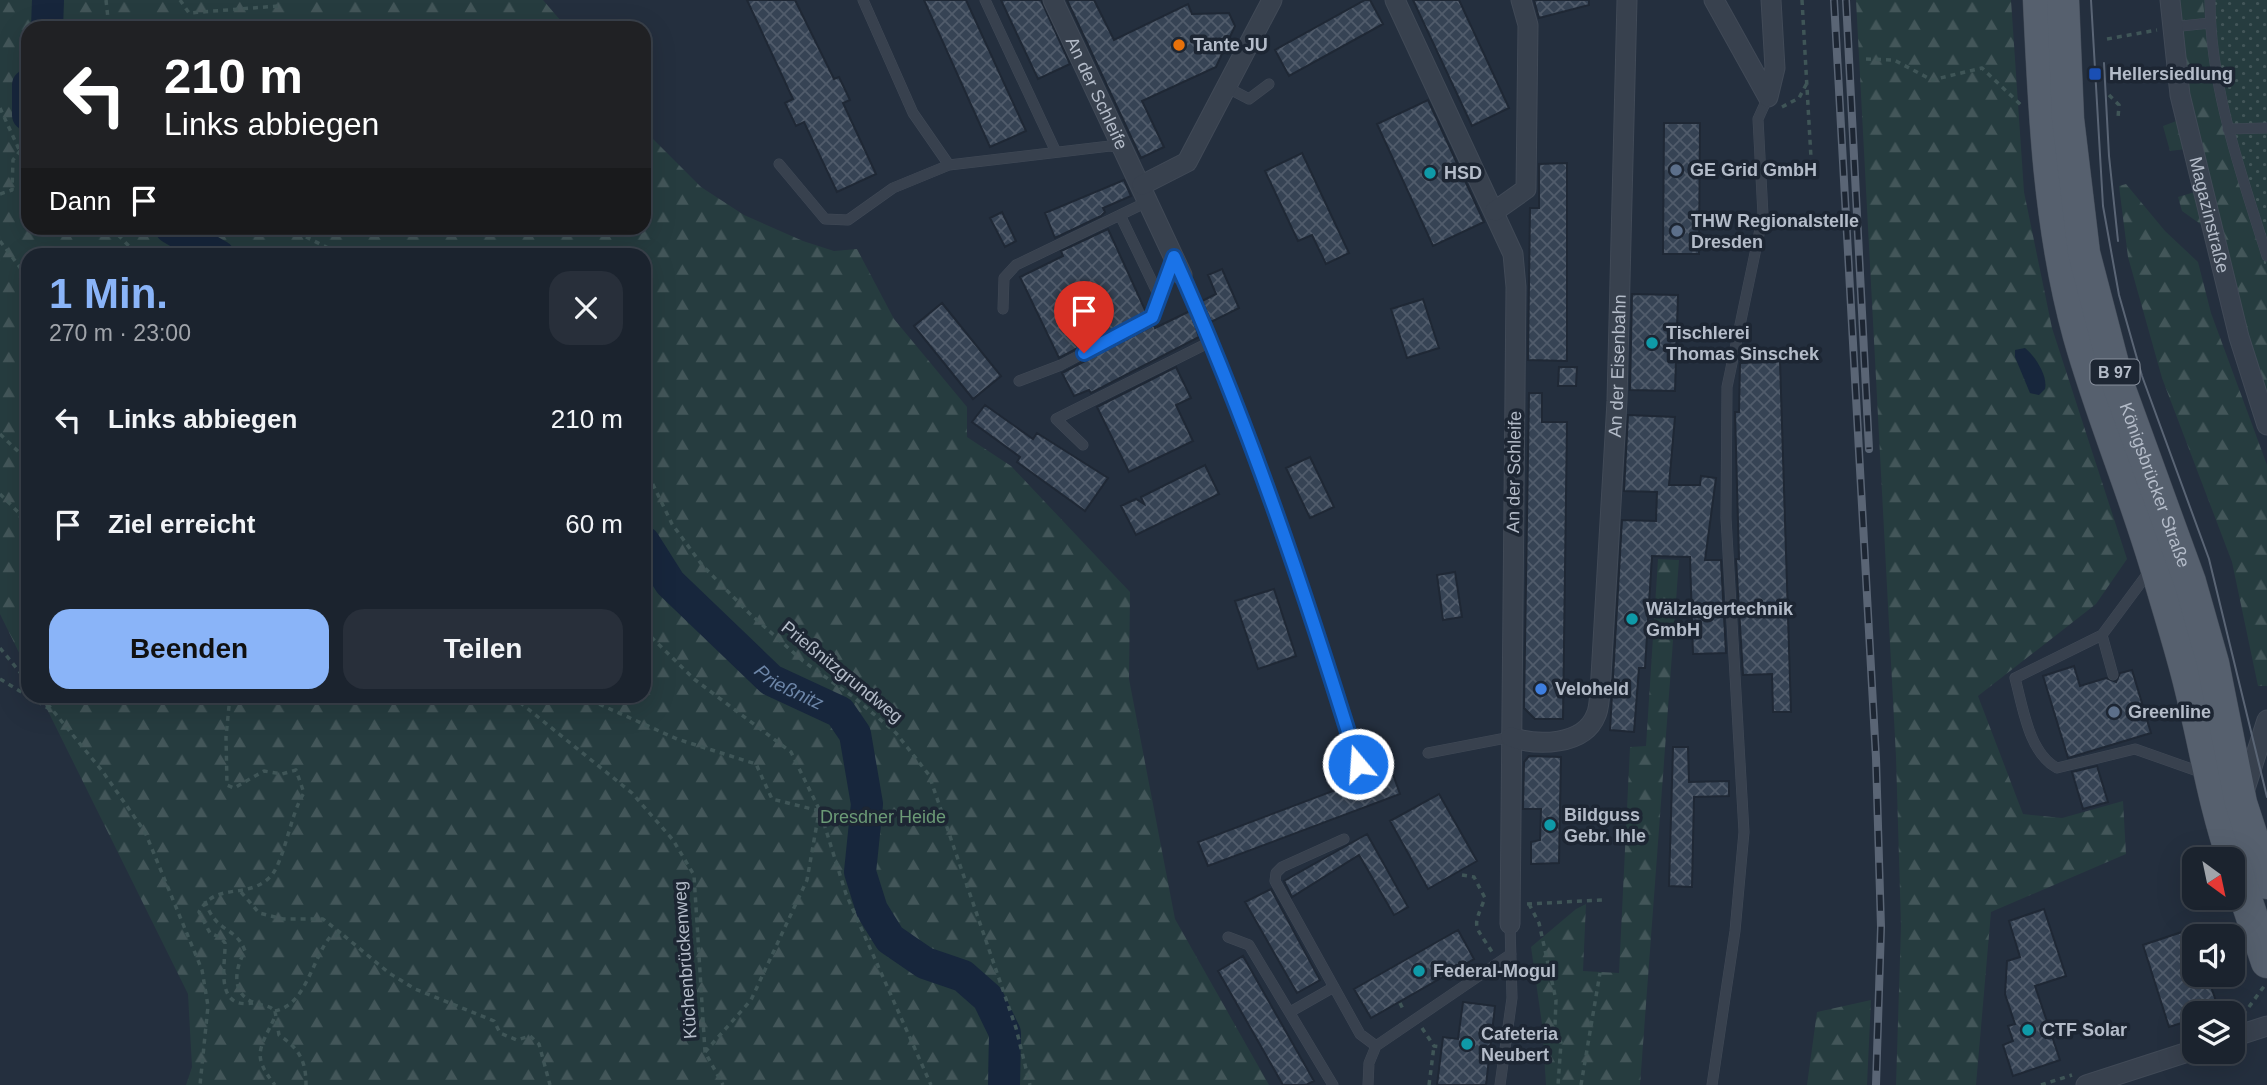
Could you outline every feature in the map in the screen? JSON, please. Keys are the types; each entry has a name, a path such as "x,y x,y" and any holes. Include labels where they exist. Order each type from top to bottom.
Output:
{"main road":[{"name":"Königsbrücker Straße","path":"2039,0 2054,200 2079,336 2119,463 2155,562 2192,691 2241,803 2267,883"},
{"name":"Königsbrücker Straße","path":"2063,0 2068,119 2084,253 2123,397 2190,582 2213,663 2213,735 2209,775 2229,847"},
{"name":"Königsbrücker Straße","path":"2245,896 2267,962"}],"street":[{"name":"An der Schleife","path":"1053,0 1178,266"},
{"path":"1145,193 1187,162 1272,0"},
{"name":"An der Schleife","path":"1395,0 1513,254 1516,288 1511,737 1519,904 1510,924"},
{"path":"1495,211 1526,189 1528,25 1521,0"},
{"name":"An der Eisenbahn","path":"1511,737 1527,742 1558,741 1588,729 1597,714 1616,415 1627,0"},
{"path":"1714,0 1765,102"},
{"path":"1765,102 1775,68 1771,0"},
{"name":"Magazinstraße","path":"2170,0 2180,95 2239,337 2267,425"},
{"path":"2213,735 2267,720"},
{"path":"2241,803 2267,720"},
{"path":"2245,1028 2267,1026"},
{"path":"2086,1085 2182,1054"}],"lane":[{"path":"863,0 913,113 949,165"},
{"path":"985,0 1056,152"},
{"path":"2210,0 2210,23 2228,129 2267,256"},
{"path":"2171,27 2210,23"},
{"path":"1226,87 1249,99 1269,84"},
{"path":"1712,1085 1735,931 1744,832 1726,518 1727,387 1763,215 1758,118 1765,102"},
{"path":"2228,129 2267,128"},
{"path":"779,164 825,219 848,220 893,188 949,165 1110,146 1124,149"},
{"path":"1003,309 1004,278 1016,265 1120,215 1145,193"},
{"path":"1120,215 1159,296"},
{"path":"1019,381 1061,365 1152,317 1159,296 1178,266"},
{"path":"1178,266 1212,341 1271,499 1358,764"},
{"path":"1083,445 1056,419 1212,341"},
{"path":"2155,562 2102,635 2015,678 2026,721 2044,761 2057,768 2134,745 2179,767 2209,775"},
{"path":"2102,635 2113,675"},
{"path":"1428,753 1511,737"},
{"path":"1344,839 1282,867 1276,873 1275,881 1360,1034 1376,1046"},
{"path":"1500,1085 1512,998 1510,924"},
{"path":"1228,937 1250,945 1333,1085"},
{"path":"1368,1085 1369,1063 1376,1046 1511,954"},
{"path":"1290,1012 1334,987"}],"path":[{"path":"106,0 108,21"},
{"path":"180,0 190,13 278,6"},
{"path":"1802,0 1811,158"},
{"path":"2107,38 2171,27"},
{"path":"1866,59 1894,60 1931,80 1982,68 2031,114 2046,121"},
{"path":"1765,102 1785,107 1799,97 1808,81"},
{"path":"2109,94 2119,105 2119,118"},
{"path":"0,108 21,150 13,160 12,190 0,194"},
{"path":"118,235 131,248"},
{"path":"300,235 325,248"},
{"path":"0,241 21,269"},
{"path":"0,434 21,454"},
{"name":"Prießnitzgrundweg","path":"651,480 672,524 702,565 748,613 803,661 856,699 896,733 929,775 1016,1028 1030,1085"},
{"path":"0,494 21,519"},
{"path":"651,637 694,679 791,752 820,811 846,894 931,1085"},
{"path":"0,648 21,674"},
{"path":"0,679 21,692"},
{"path":"39,703 55,713"},
{"path":"47,703 145,832 202,970 208,1006 200,1085"},
{"path":"229,703 226,737 228,785 234,788 264,771 282,774 296,769 304,793 295,808 277,867 269,879 241,892 217,893 205,901 199,912 202,923 210,933 221,937 225,943 223,987 229,996 247,1004 270,1006 275,1011 279,1035 297,1047 306,1066 306,1085"},
{"name":"Küchenbrückenweg","path":"521,703 632,793 673,840 694,874 705,1052 723,1085"},
{"path":"596,703 677,739 755,764 772,799 820,811"},
{"path":"705,1052 751,1000 807,880 820,811"},
{"path":"1462,875 1474,877 1484,891 1485,898 1475,917 1475,925 1492,952"},
{"path":"241,892 259,913 283,919 323,919 389,973 415,989 494,1021 500,1033 517,1040 530,1036 539,1044 550,1085"},
{"path":"1519,904 1602,900"},
{"path":"205,901 211,919 218,926 232,931 243,945 244,951 236,964 235,979 253,1003"},
{"path":"1519,904 1539,923 1556,1000 1555,1025 1561,1052 1558,1085"},
{"path":"275,1011 289,1005 302,992 330,937 342,934"},
{"path":"1581,1085 1600,973"},
{"path":"2245,1015 2267,982"},
{"path":"1400,1003 1403,1009"},
{"path":"275,1017 258,1052 261,1068 275,1085"},
{"path":"1414,1018 1434,1046 1429,1085"},
{"path":"1434,1046 1442,1047"}],"green space":[{"name":"Dresdner Heide","path":"0,0 543,0 561,21 21,21 21,235 651,235 651,137 701,187 744,215 803,241 834,251 857,249 894,319 967,407 967,437 1011,466 1130,592 1129,679 1175,919 1269,1085 186,1085 192,1067 188,994 44,703 651,703 651,248 21,248 21,657 0,614"},
{"path":"1856,0 2011,0 2024,192 2052,328 2127,559 2096,604 1978,696 2023,814 2062,818 2123,801 2126,854 1991,912 1976,1085 1896,1085 1901,926 1896,757"},
{"path":"2174,0 2203,0 2212,81 2267,273 2267,408 2185,100"},
{"path":"2203,0 2267,0 2267,273 2220,105"},
{"path":"2179,120 2186,149 2170,151 2163,126"},
{"path":"2126,184 2165,231 2198,262 2211,313 2267,465 2267,686 2258,686 2232,562 2162,378 2128,257 2119,186"},
{"path":"2198,191 2206,228 2182,211 2178,197"},
{"path":"1658,559 1679,560 1640,1085 1546,1085 1542,1024 1531,947 1576,909 1586,904 1583,971 1619,973 1630,747 1646,746"},
{"path":"1871,1000 1867,1085 1807,1085 1817,1012"}],"water":[{"path":"2025,348 2037,361 2045,378 2045,389 2039,395 2030,393 2015,357 2015,350"}],"building":[{"path":"747,0 795,0 834,79 839,77 850,100 843,103 876,174 837,192 804,122 796,126 785,103 793,99"},
{"path":"924,0 966,0 1026,131 990,147"},
{"path":"1001,0 1041,0 1070,64 1038,79"},
{"path":"1067,0 1094,0 1114,40 1188,4 1192,14 1229,13 1235,26 1216,67 1142,101 1164,147 1141,158"},
{"path":"1365,0 1370,0 1383,24 1289,76 1275,50"},
{"path":"1413,0 1459,0 1509,108 1472,126"},
{"path":"1534,0 1589,0 1589,5 1539,18"},
{"name":"HSD","path":"1428,100 1484,222 1433,246 1377,124"},
{"path":"1664,123 1700,123 1699,254 1663,254"},
{"path":"1302,153 1349,253 1326,264 1312,235 1298,241 1265,171"},
{"path":"1567,163 1567,361 1528,360 1530,208 1539,208 1539,164"},
{"path":"1124,180 1131,196 1103,208 1105,212 1101,216 1055,238 1045,213"},
{"path":"1002,212 1016,241 1005,247 990,218"},
{"path":"1108,229 1146,312 1059,358 1020,277 1063,256 1061,251"},
{"path":"1222,269 1239,308 1211,322 1202,301 1216,294 1208,275"},
{"name":"Tischlerei Thomas Sinschek","path":"1632,294 1678,295 1675,391 1630,390"},
{"path":"1423,299 1439,348 1407,358 1391,309"},
{"path":"942,303 1001,376 973,399 914,326"},
{"path":"1190,311 1199,337 1091,393 1089,390 1074,396 1062,373 1154,325 1155,328"},
{"path":"1780,361 1791,712 1773,712 1772,674 1743,675 1736,559 1739,559 1735,412 1739,412 1740,363"},
{"path":"1176,367 1191,398 1176,405 1193,441 1129,472 1097,407"},
{"path":"1559,367 1577,367 1576,386 1558,386"},
{"path":"1529,393 1542,393 1542,422 1567,422 1563,719 1535,719 1524,708"},
{"path":"985,405 1033,439 1037,433 1108,478 1085,511 1017,462 1020,457 972,422"},
{"path":"1628,415 1675,417 1669,485 1700,485 1701,476 1716,478 1705,560 1721,560 1726,653 1693,654 1690,557 1652,556 1645,668 1639,668 1634,732 1610,730 1622,520 1656,521 1657,492 1624,491"},
{"path":"1310,457 1334,507 1310,518 1286,468"},
{"path":"1205,465 1219,494 1136,535 1121,506 1136,499 1144,504 1141,497"},
{"path":"1455,572 1462,617 1443,620 1437,575"},
{"path":"1274,589 1296,656 1258,669 1235,601"},
{"path":"2074,666 2080,686 2106,678 2116,682 2120,673 2132,670 2151,733 2068,758 2043,676"},
{"path":"1673,747 1688,747 1689,782 1729,781 1729,796 1694,797 1692,887 1669,886"},
{"name":"Bildguss Gebr. Ihle","path":"1529,756 1561,757 1559,863 1531,864 1531,842 1540,840 1541,809 1523,809 1524,762"},
{"path":"2097,766 2108,802 2083,809 2072,772"},
{"path":"1391,769 1400,794 1208,866 1198,842"},
{"path":"1439,794 1477,861 1428,889 1390,821"},
{"path":"1367,834 1408,907 1394,915 1359,855 1292,897 1284,881"},
{"path":"1271,889 1320,980 1297,993 1245,902"},
{"path":"2044,909 2066,976 2035,986 2060,1060 2013,1076 2003,1045 2013,1041 2008,1026 2015,1024 2005,994 2007,961 2020,957 2009,921"},
{"name":"Federal-Mogul","path":"1458,930 1474,959 1371,1018 1354,989"},
{"path":"2182,932 2182,987 2211,987 2216,1001 2182,1001 2182,1023 2169,1027 2143,945"},
{"path":"1243,956 1314,1081 1306,1085 1283,1085 1218,971"},
{"name":"Cafeteria Neubert","path":"1463,1002 1495,1006 1486,1085 1437,1085 1443,1037 1458,1039"}],"waterway":[{"name":"Prießnitz","path":"47,21 48,0"},
{"name":"Prießnitz","path":"183,235 205,248"},
{"name":"Prießnitz","path":"651,553 670,583 771,680 840,712 855,734 867,804 860,872 872,910 890,939 925,963 963,976 988,998 1005,1033 1004,1085"}],"tram line":[{"path":"2091,0 2103,206 2119,295 2142,376 2209,559 2267,797"},
{"path":"2104,63 2109,156 2118,241"}],"railway":[{"path":"1834,0 1876,758 1881,927 1876,1085"},
{"path":"1846,0 1869,449"}],"place":[{"name":"Tante JU","path":"1179,45"},
{"name":"Hellersiedlung","path":"2095,74"},
{"name":"GE Grid GmbH","path":"1676,170"},
{"name":"HSD","path":"1430,173"},
{"name":"THW Regionalstelle Dresden","path":"1677,231"},
{"name":"Tischlerei Thomas Sinschek","path":"1652,343"},
{"name":"Wälzlagertechnik GmbH","path":"1632,619"},
{"name":"Veloheld","path":"1541,689"},
{"name":"Greenline","path":"2114,712"},
{"name":"Bildguss Gebr. Ihle","path":"1550,825"},
{"name":"Federal-Mogul","path":"1419,971"},
{"name":"CTF Solar","path":"2028,1030"},
{"name":"Cafeteria Neubert","path":"1467,1044"}],"route":[{"path":"1084,353 1152,317 1174,257 1208,332 1271,499 1358,764"}]}
